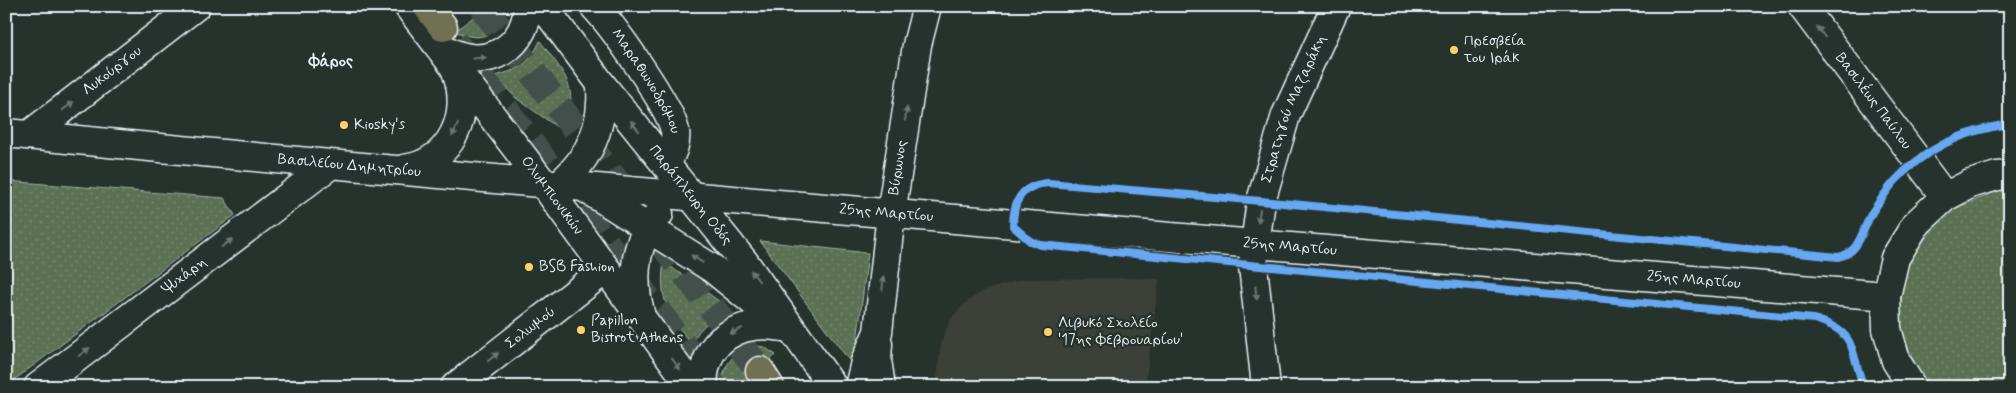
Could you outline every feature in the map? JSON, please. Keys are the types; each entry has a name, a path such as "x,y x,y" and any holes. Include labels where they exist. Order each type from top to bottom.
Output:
{"street":[{"name":"Λυκούργου","path":"18,134 196,6"},
{"name":"Ολυμπιονικών","path":"408,6 435,25 454,67 562,185 606,269 692,387"},
{"path":"435,25 451,53 470,59 490,56 499,53 515,40 521,32 528,6"},
{"name":"Παράπλευρη Οδός","path":"543,6 601,84 666,164 685,196 751,270 793,336 834,387"},
{"name":"Μαραθωνοδρόμου","path":"594,6 614,30 670,116 675,133 674,146 666,164"},
{"name":"Βύρωνος","path":"860,387 865,362 878,332 891,214 917,45 927,6"},
{"name":"Στρατηγού Μαζαράκη","path":"1266,387 1253,266 1254,244 1261,201 1286,115 1336,6"},
{"name":"Βασιλέως Παύλου","path":"1802,6 1945,197"},
{"path":"397,170 413,168 427,162 440,153 455,134 462,112 463,97 460,81 454,67"},
{"path":"601,84 602,106 598,128 585,156 562,185 649,228 713,269 793,336"},
{"name":"Βασιλείου Δημητρίου","path":"18,134 330,165 685,196"},
{"name":"Ψυχάρη","path":"44,385 330,165"},
{"path":"1912,387 1896,361 1887,330 1886,296 1895,258 1916,224 1945,197 1970,184 1997,176 2010,175"},
{"path":"640,315 634,284 641,244 655,218 685,196"},
{"name":"25ης Μαρτίου","path":"685,196 1886,296"},
{"name":"Σολωμού","path":"455,387 606,269"},
{"path":"703,387 703,370 706,361 712,350 727,335 746,326 759,324 793,336"},
{"path":"878,332 877,360 881,387"}],"shaded area":[{"name":"Λιβυκό Σχολείο '17ης Φεβρουαρίου'","path":"1024,279 1159,279 1145,387 937,387 941,343 950,320 965,303 985,290"}],"green space":[{"path":"488,6 506,6 499,24 494,30 488,34 473,37 455,31"},
{"path":"540,41 568,83 571,104 564,132 516,98 495,76 523,65 532,56"},
{"path":"6,181 224,198 235,215 6,386"},
{"path":"2003,189 2010,190 2010,387 1929,387 1922,381 1898,323 1907,261 1946,212"},
{"path":"760,241 868,253 854,367"},
{"path":"664,262 730,309 708,323 691,344 671,315 664,297"},
{"path":"749,345 764,347 776,355 734,387 723,387 724,374 729,362 738,352"}],"tunnel":[{"path":"482,6 760,371"},
{"path":"454,42 714,387"}],"cycle path":[{"path":"1864,387 1846,336 1828,324 1814,319 1041,245 1030,241 1013,226 1013,217 1017,202 1025,191 1039,184 1048,183 1261,201 1838,257 1852,251 1860,239 1869,218 1885,193 1918,160 1961,136 2010,124"}],"place":[{"name":"Πρεσβεία του Ιράκ","path":"1454,50"},
{"name":"Kiosky's","path":"344,125"},
{"name":"BSB Fashion","path":"529,267"},
{"name":"Papillon Bistrot Athens","path":"581,330"},
{"name":"Λιβυκό Σχολείο '17ης Φεβρουαρίου'","path":"1048,332"}],"district":[{"name":"Φάρος","path":"331,61"}]}
